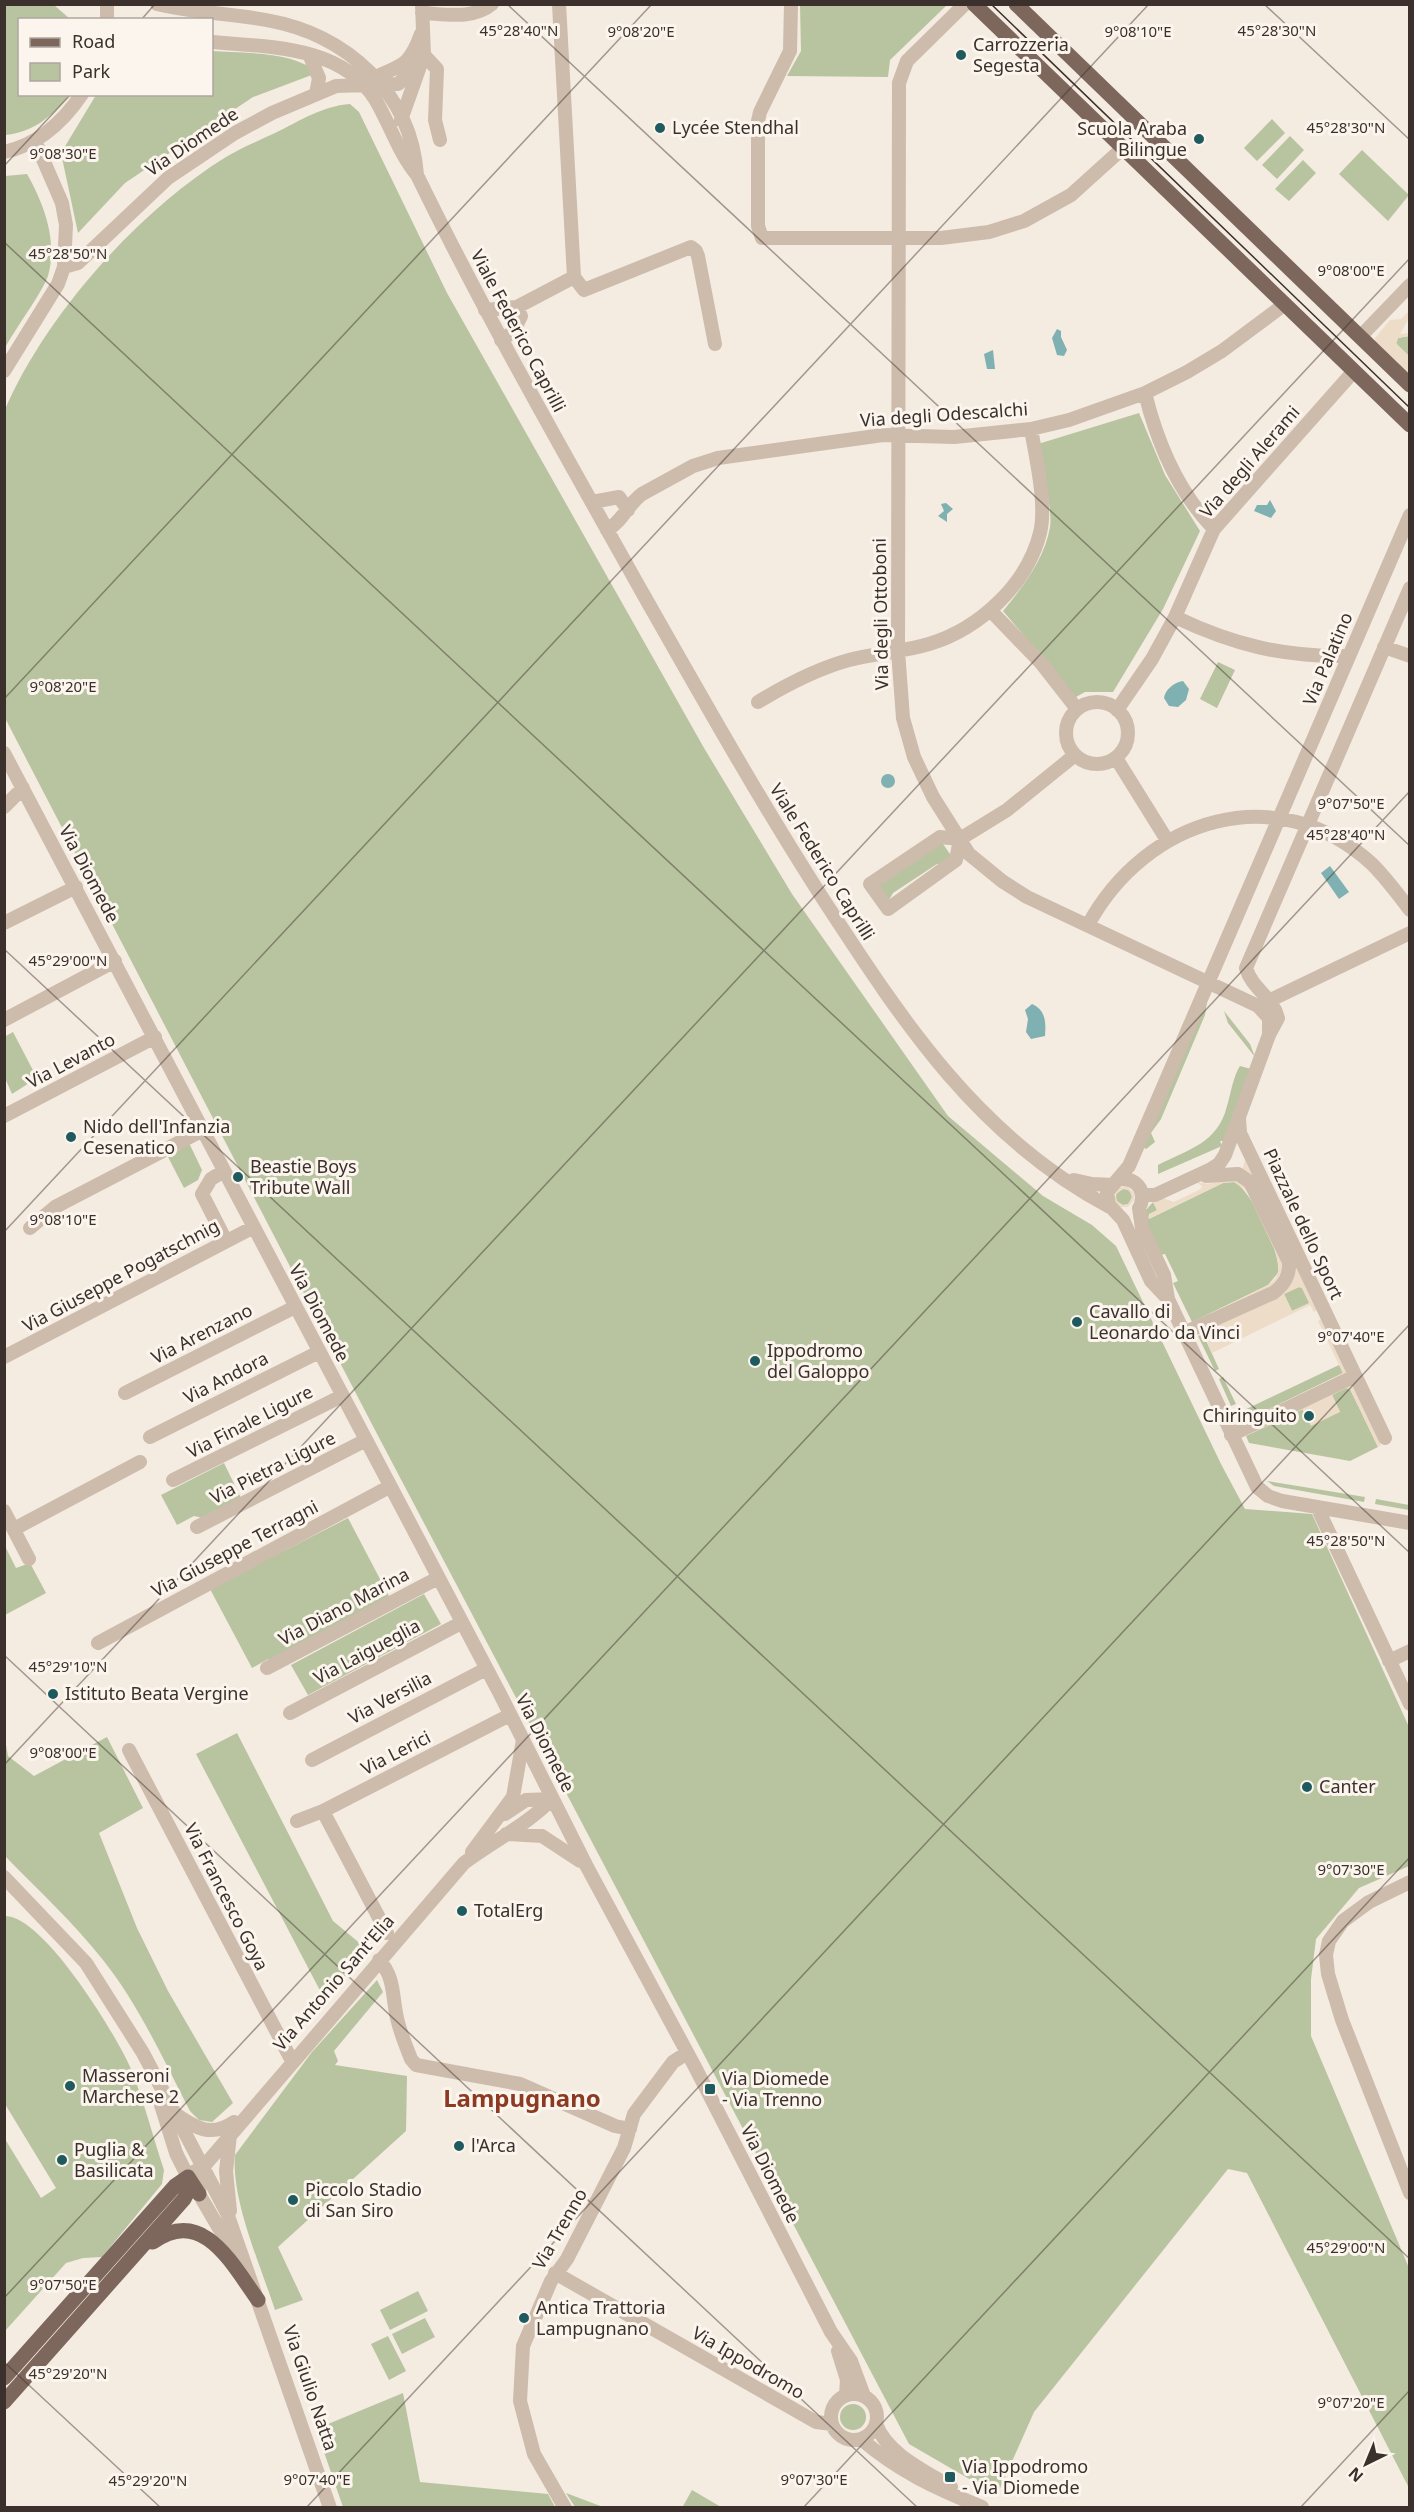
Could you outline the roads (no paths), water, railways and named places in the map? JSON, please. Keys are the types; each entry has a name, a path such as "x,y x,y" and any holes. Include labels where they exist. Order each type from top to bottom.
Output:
{"main road":[{"path":"974,4 1410,425"},
{"path":"1016,4 1410,385"},
{"name":"Via Antonio Sant'Elia","path":"4,2402 184,2199 190,2179"},
{"name":"Via Antonio Sant'Elia","path":"4,2378 175,2186 190,2179"},
{"path":"130,2261 166,2233 189,2229 206,2236 219,2247 258,2300"}],"street":[{"name":"Viale Federico Caprilli","path":"157,4 268,20 292,27 336,46 381,81 401,120 416,159 417,175"},
{"path":"401,120 422,60 422,9 472,15 482,13 492,4"},
{"path":"559,4 574,277 585,290 691,248 696,250 715,344"},
{"path":"790,4 790,51 758,120 758,226 762,238 964,237 1024,221 1071,195 1123,148"},
{"name":"Via degli Ottoboni","path":"966,4 907,61 899,83 898,651 903,718 914,757 933,797 969,854 1002,881 1028,897 1201,976 1208,984"},
{"path":"381,81 412,56 422,32"},
{"name":"Viale Federico Caprilli","path":"213,42 274,47 309,54 340,67 363,84 376,101 405,161 417,175 501,340 760,798 893,1003 925,1048 965,1095 1002,1129 1058,1173 1114,1210"},
{"path":"309,54 319,78 316,94"},
{"path":"363,84 381,81 398,84 422,60"},
{"path":"422,60 437,69 435,120 440,140"},
{"name":"Via Diomede","path":"64,267 78,263 151,192 200,155 263,118 316,94 336,86 363,84"},
{"path":"4,152 35,141 60,122 80,96"},
{"path":"4,371 58,284 64,267 66,225 62,203 35,141"},
{"path":"484,309 517,307 574,277"},
{"path":"1360,337 1410,285"},
{"name":"Via degli Odescalchi","path":"628,510 642,494 693,466 717,458 897,436 954,436 1031,429 1087,414 1145,393 1222,351 1285,304"},
{"path":"501,340 518,325 521,316 517,307"},
{"name":"Via degli Alerami","path":"1117,710 1152,659 1175,617 1214,529 1354,371"},
{"path":"1145,393 1174,474 1187,496 1214,529"},
{"path":"758,702 815,672 848,660 898,651 950,637 966,629 990,610 1016,582 1040,532 1038,469 1031,429"},
{"path":"592,502 619,497 628,510 617,524 607,530"},
{"name":"Via Palatino","path":"1208,984 1410,514"},
{"path":"1264,1003 1246,968 1410,588"},
{"path":"990,610 1041,663 1077,709"},
{"path":"1175,617 1215,635 1256,648 1297,655 1348,656"},
{"path":"1384,647 1410,656"},
{"path":"1097,702 1117,710 1124,718 1128,732 1125,746 1116,758 1095,764 1075,755 1068,744 1066,730 1070,717 1077,709 1097,702"},
{"name":"Via Diomede","path":"4,753 155,1037 831,2332 851,2361 864,2396"},
{"path":"960,839 956,860 888,909 870,884 940,837 960,839 1014,806 1075,755"},
{"path":"1116,758 1167,840"},
{"path":"4,807 23,788"},
{"path":"1088,925 1120,879 1140,859 1167,840 1201,825 1225,820 1279,818 1307,826 1352,849 1372,864 1410,910"},
{"path":"4,923 76,887"},
{"path":"1168,1299 1151,1281 1123,1220 1114,1210 1107,1194 1129,1166 1208,984 1264,1003 1410,933"},
{"path":"4,1020 115,961"},
{"path":"1216,963 1224,976 1223,988"},
{"name":"Piazzale dello Sport","path":"1114,1210 1128,1214 1141,1202 1221,1161 1239,1119 1269,1035 1269,1018 1264,1003"},
{"name":"Via Levanto","path":"4,1116 155,1037"},
{"name":"Piazzale dello Sport","path":"1239,1119 1240,1133 1385,1438"},
{"path":"30,1228 55,1207 202,1130"},
{"path":"224,1171 211,1179 202,1194 226,1241"},
{"name":"Viale Federico Caprilli","path":"1058,1173 1080,1182 1116,1182"},
{"name":"Piazzale dello Sport","path":"1184,1333 1273,1293 1284,1283 1289,1270 1289,1262 1250,1182 1238,1174 1195,1176"},
{"path":"1116,1182 1135,1182 1141,1202 1142,1228 1164,1275 1168,1299 1252,1478 1264,1493 1277,1500 1410,1523"},
{"name":"Via Giuseppe Pogatschnig","path":"4,1357 254,1227"},
{"name":"Via Arenzano","path":"126,1393 295,1307"},
{"name":"Via Andora","path":"150,1437 319,1352"},
{"path":"1231,1435 1355,1376"},
{"name":"Via Finale Ligure","path":"173,1480 342,1395"},
{"name":"Via Pietra Ligure","path":"197,1527 366,1440"},
{"path":"14,1529 140,1462"},
{"name":"Via Giuseppe Terragni","path":"98,1643 389,1487"},
{"path":"1317,1507 1410,1704"},
{"path":"4,1511 29,1559"},
{"name":"Via Diano Marina","path":"267,1668 438,1578"},
{"name":"Via Laigueglia","path":"290,1713 461,1623"},
{"path":"1389,1661 1410,1651"},
{"name":"Via Versilia","path":"312,1760 486,1669"},
{"name":"Via Lerici","path":"297,1821 323,1811 510,1715"},
{"path":"464,1863 513,1797 523,1740"},
{"name":"Via Francesco Goya","path":"129,1750 292,2061"},
{"path":"494,1823 526,1800 552,1798"},
{"name":"Via Antonio Sant'Elia","path":"190,2179 464,1863 503,1834 534,1817 552,1798"},
{"path":"325,1815 387,1933"},
{"path":"503,1834 542,1836 554,1841 586,1865"},
{"path":"4,1877 86,1963 131,2033 156,2082"},
{"path":"1410,1882 1369,1902 1343,1921 1329,1941 1326,1955 1328,1974 1342,2020 1410,2193"},
{"path":"379,1960 387,1968 392,1982 397,2017 411,2059 416,2065 520,2084 615,2126 630,2129"},
{"name":"Via Trenno","path":"565,2508 534,2454 519,2393 523,2346 537,2308 555,2274 565,2263 624,2148 634,2114 674,2062 687,2053"},
{"name":"Via Giulio Natta","path":"156,2082 234,2231 330,2508"},
{"name":"Via Giulio Natta","path":"156,2082 190,2179 251,2281"},
{"path":"170,2110 197,2128 214,2132 229,2125 250,2110"},
{"name":"Via Giulio Natta","path":"230,2133 226,2171 234,2231"},
{"name":"Via Antonio Sant'Elia","path":"190,2179 202,2166"},
{"name":"Via Ippodromo","path":"555,2274 816,2422 832,2424"},
{"name":"Via Diomede","path":"831,2332 847,2380 846,2395"},
{"path":"846,2395 864,2396 875,2408 876,2424 881,2435 897,2452 982,2507 923,2483 887,2461 861,2439 842,2437 832,2424 833,2407 846,2395"},
{"path":"861,2439 870,2433 876,2424"}],"water":[{"path":"1057,329 1061,331 1061,337 1067,350 1064,356 1057,355 1052,338"},
{"path":"993,350 995,369 987,369 984,354"},
{"path":"1270,500 1276,511 1271,518 1254,511 1257,505 1267,505"},
{"path":"946,503 953,509 947,514 947,522 938,516 944,511 941,504"},
{"path":"1183,681 1189,689 1186,700 1178,707 1169,706 1164,698 1166,692 1173,685"},
{"path":"888,774 893,776 895,781 893,786 888,788 883,786 881,781 883,776"},
{"path":"1330,866 1349,892 1339,899 1321,873"},
{"path":"1032,1004 1043,1013 1045,1036 1031,1039 1026,1032 1028,1019 1025,1010"}],"tram line":[{"path":"991,4 1410,408"}],"place":[{"name":"Carrozzeria Segesta","path":"961,55"},
{"name":"Lycée Stendhal","path":"660,128"},
{"name":"Scuola Araba Bilingue","path":"1199,139"},
{"name":"Nido dell'Infanzia Cesenatico","path":"71,1137"},
{"name":"Beastie Boys Tribute Wall","path":"238,1177"},
{"name":"Cavallo di Leonardo da Vinci","path":"1077,1322"},
{"name":"Ippodromo del Galoppo","path":"755,1361"},
{"name":"Chiringuito","path":"1309,1416"},
{"name":"Istituto Beata Vergine","path":"53,1694"},
{"name":"Canter","path":"1307,1787"},
{"name":"TotalErg","path":"462,1911"},
{"name":"Masseroni Marchese 2","path":"70,2086"},
{"name":"Via Diomede - Via Trenno","path":"710,2089"},
{"name":"l'Arca","path":"459,2146"},
{"name":"Puglia & Basilicata","path":"62,2160"},
{"name":"Piccolo Stadio di San Siro","path":"293,2200"},
{"name":"Antica Trattoria Lampugnano","path":"524,2318"},
{"name":"Via Ippodromo - Via Diomede","path":"950,2477"}],"district":[{"name":"Lampugnano","path":"522,2099"}]}
